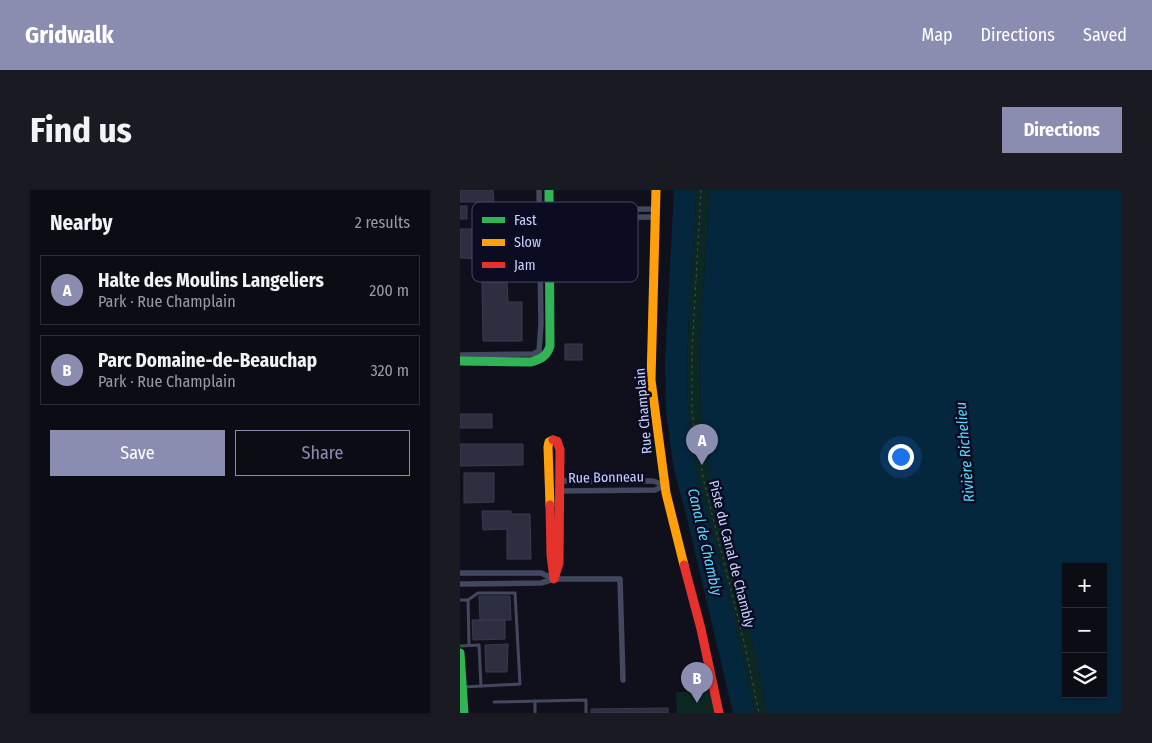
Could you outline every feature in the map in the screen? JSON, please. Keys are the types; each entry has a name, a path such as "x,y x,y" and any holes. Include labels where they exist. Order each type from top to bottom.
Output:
{"street":[{"name":"Rue Champlain","path":"656,190 651,380 665,485 701,629 719,713"},
{"path":"638,213 656,213"},
{"path":"460,355 472,358 531,362 542,359 544,352 550,346 545,324 544,282"},
{"path":"460,361 472,358"},
{"name":"Rue Bonneau","path":"555,481 653,481 665,485"},
{"name":"Rue Bonneau","path":"554,579 560,563 550,491 555,481"},
{"name":"Rue Bonneau","path":"555,481 560,491 555,529"},
{"name":"Rue Bonneau","path":"550,491 655,490 665,485"},
{"path":"460,573 541,573 554,579"},
{"path":"509,573 512,584"},
{"path":"460,584 541,583 554,579 620,579 623,680"},
{"path":"460,653 464,713"}],"lane":[{"path":"462,687 520,684 515,593 512,584"},
{"path":"460,600 468,600 478,593 515,593"},
{"path":"468,600 469,645"},
{"path":"460,646 479,645 481,686"},
{"path":"494,702 586,700 586,713"},
{"path":"535,701 535,713"}],"path":[{"name":"Piste du Canal de Chambly","path":"701,190 692,352 692,414 704,482 745,646 759,713"}],"green space":[{"path":"696,190 710,190 700,338 701,422 711,483 757,660 767,713 755,713 692,448 687,372"},
{"path":"715,691 719,713 677,713 676,692"}],"water":[{"name":"Canal de Chambly","path":"674,190 696,190 687,371 690,432 699,481 720,561 755,713 733,713 674,470 666,412 665,362"},
{"name":"Rivière Richelieu","path":"710,190 1122,190 1122,713 767,713 757,660 711,483 701,422 700,338"}],"building":[{"path":"460,190 493,190 494,202 460,202"},
{"path":"460,206 467,206 467,219 460,219"},
{"path":"460,229 472,229 472,258 460,258"},
{"path":"482,282 507,282 508,302 522,302 522,341 483,341"},
{"path":"565,344 582,344 582,360 565,360"},
{"path":"460,414 492,414 492,428 460,428"},
{"path":"460,444 523,444 523,465 460,466"},
{"path":"464,473 494,473 494,502 464,503"},
{"path":"482,511 511,511 511,514 530,514 531,559 507,559 507,529 483,530"},
{"path":"479,596 510,596 511,620 480,620"},
{"path":"472,620 505,620 505,639 473,640"},
{"path":"508,644 507,672 486,672 485,645"},
{"path":"668,708 668,713 591,713 591,709"}],"traffic: fast":[{"path":"549,190 549,202"},
{"path":"460,361 531,362 543,357 550,346 550,282"},
{"path":"460,653 464,713"}],"traffic: slow":[{"path":"656,190 651,380 666,493 684,565"},
{"path":"550,505 548,447 549,442 553,440"}],"traffic: jam":[{"path":"550,505 551,555 554,579 559,563 560,450 557,441 553,440"},
{"path":"684,565 701,629 719,713"}],"place":[{"name":"Halte des Moulins Langeliers","path":"702,465"},
{"name":"Parc Domaine-de-Beauchap","path":"697,703"}]}
